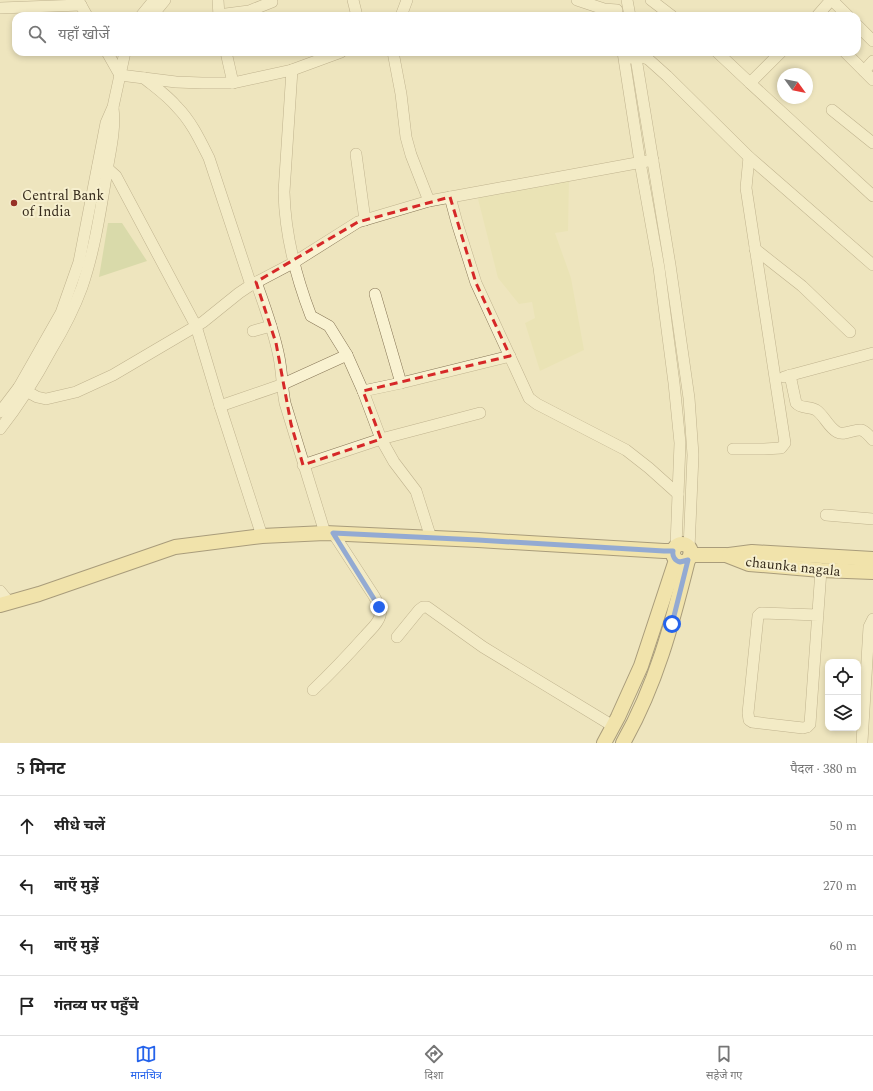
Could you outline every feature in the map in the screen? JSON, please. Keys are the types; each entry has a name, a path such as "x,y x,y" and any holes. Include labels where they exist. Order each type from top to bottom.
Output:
{"main road":[{"name":"chaunka nagala","path":"3,599 39,594 174,547 262,536 329,533 664,551 682,554 726,555 749,564 821,570 873,572"},
{"path":"726,555 752,552 873,559"},
{"path":"604,743 641,666 682,554"},
{"path":"623,743 655,675 672,624 682,554"}],"street":[{"path":"144,12 154,0"},
{"path":"155,12 165,0"},
{"path":"218,0 218,12"},
{"path":"352,0 356,12"},
{"path":"402,12 407,0"},
{"path":"577,0 604,9 617,9"},
{"path":"627,0 629,12"},
{"path":"651,0 667,12"},
{"path":"821,12 832,0 844,12"},
{"path":"249,12 272,2"},
{"path":"0,14 0,8 79,3 85,12"},
{"path":"861,29 873,41"},
{"path":"109,56 120,75"},
{"path":"0,429 23,389 61,313 79,262 103,167 106,123 113,107 124,56"},
{"path":"227,56 233,83"},
{"path":"120,75 202,83 233,83 292,70 330,56"},
{"path":"394,56 401,94 406,137 430,201"},
{"path":"624,56 640,162 659,268 674,383 680,443 678,494 682,554"},
{"path":"636,56 670,265 689,398 693,455 682,554"},
{"path":"640,56 648,60 667,76 749,157 873,265"},
{"path":"721,56 873,196"},
{"path":"750,83 777,56"},
{"path":"849,56 873,80"},
{"path":"864,71 873,61"},
{"path":"292,70 284,210 293,263 311,316 329,326 347,356 363,391 381,439 394,462 416,491 431,538"},
{"path":"144,78 177,106 192,126 209,158 253,284 271,326 279,358 285,403 303,464 329,533 374,596 381,614 379,620 362,640 313,690"},
{"path":"832,110 873,143"},
{"path":"356,154 365,220"},
{"path":"733,449 781,448 784,446 746,188 749,157"},
{"path":"23,389 37,397 46,399 76,392 113,375 196,326 253,284 293,263 354,224 365,220 430,201 653,160"},
{"path":"103,167 111,170 116,176 196,326 262,536"},
{"path":"450,197 476,283 510,356 526,395 531,400 626,450 678,494"},
{"path":"754,249 802,286 850,332"},
{"path":"375,294 401,383"},
{"path":"253,331 271,326"},
{"path":"775,379 873,352"},
{"path":"220,406 282,385 347,356"},
{"path":"363,391 510,356"},
{"path":"790,375 796,403 798,405 801,407 812,408 817,411 836,432 843,433 860,430 864,431 873,440"},
{"path":"0,412 23,389"},
{"path":"303,464 381,439 480,413"},
{"path":"826,515 873,519"},
{"path":"818,615 761,613 758,616 748,713 749,720 752,722 803,728 808,726 818,615 821,570"},
{"path":"397,637 419,610 423,607 427,607 483,647 613,726"},
{"path":"862,742 869,627 873,619"}],"highlighted area":[{"path":"450,197 476,283 510,356 363,391 381,439 303,465 291,424 276,343 256,282 358,222"}],"shaded area":[{"path":"569,180 568,231 555,233 571,278 584,350 540,371 525,323 535,318 532,302 519,304 498,278 477,195"}],"green space":[{"path":"108,223 122,223 147,261 99,277"}],"place":[{"name":"Central Bank of India","path":"14,203"}],"route":[{"path":"379,607 374,596 333,533 673,551 673,556 678,562 688,560 672,624"}]}
